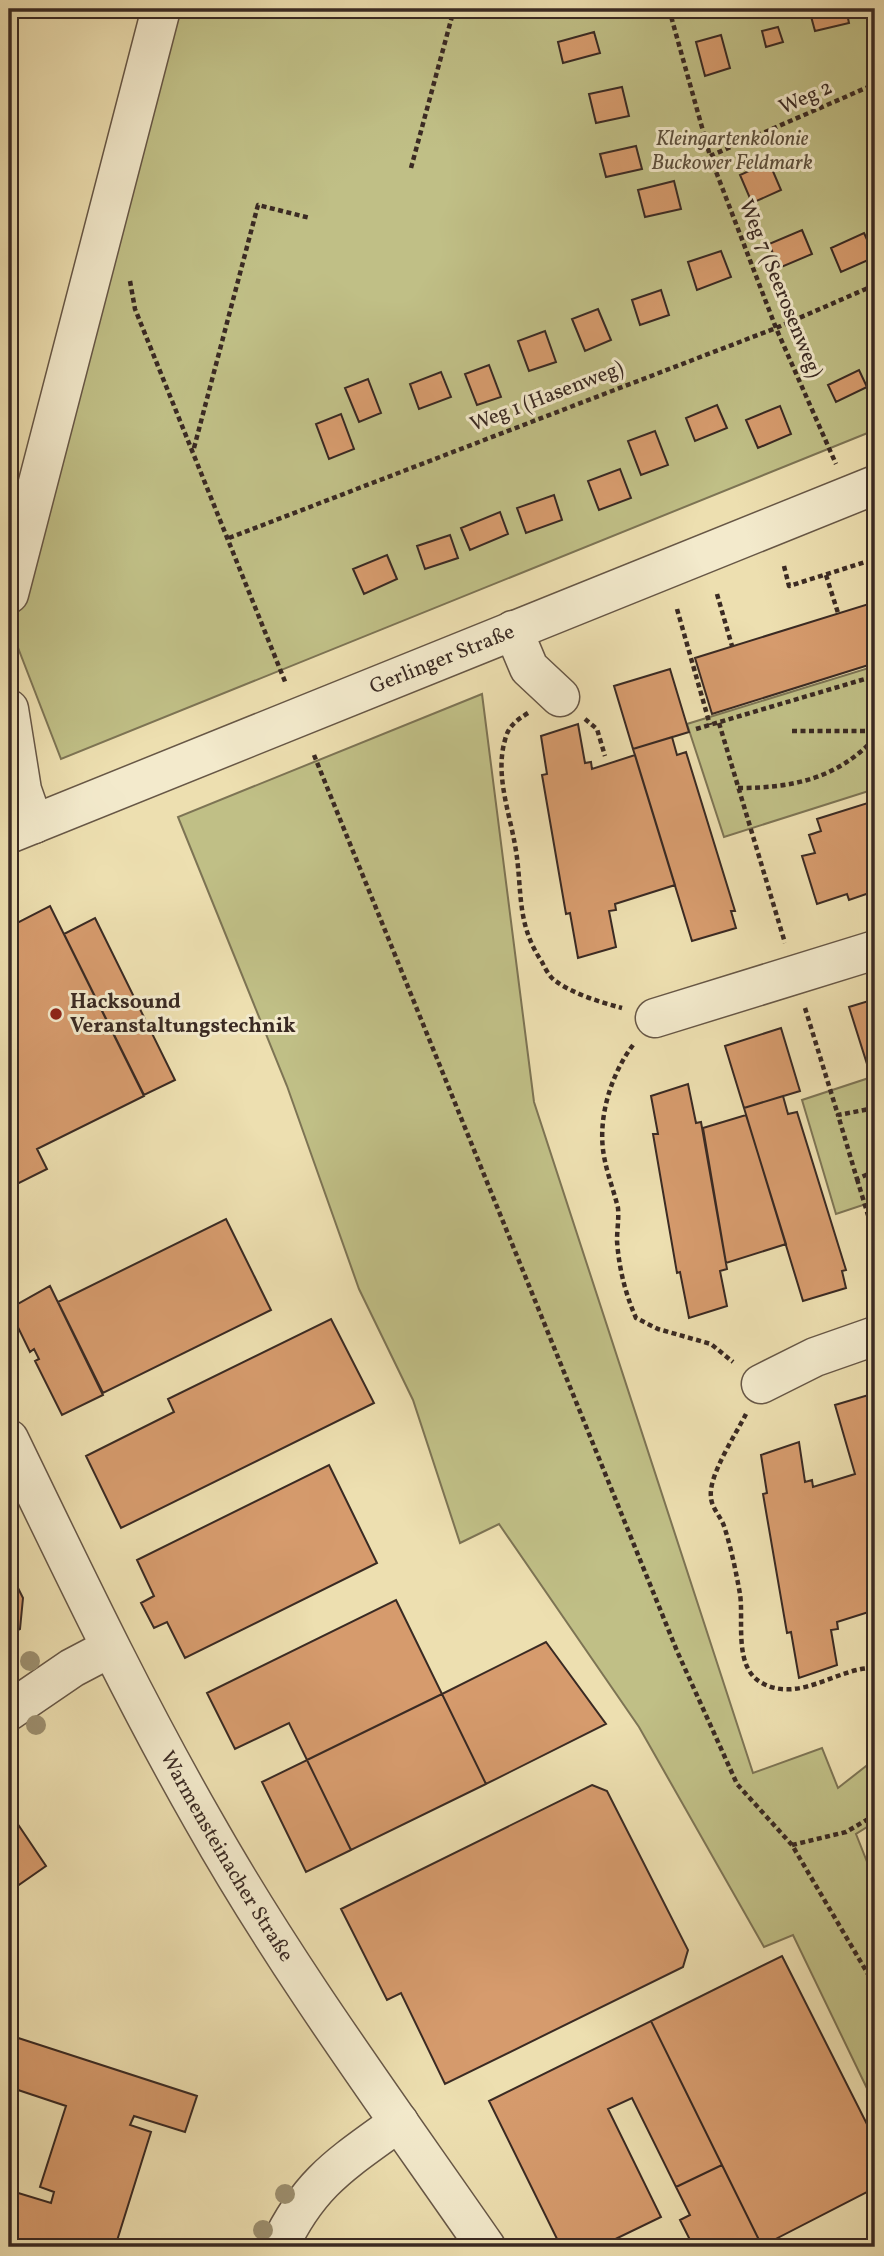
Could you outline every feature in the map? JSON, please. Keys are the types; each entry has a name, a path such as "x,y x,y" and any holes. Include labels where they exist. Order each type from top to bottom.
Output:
{"street":[{"path":"9,594 162,9"},
{"name":"Gerlinger Straße","path":"22,829 863,490"},
{"path":"513,630 529,668 560,697"},
{"path":"9,709 22,790 22,829"},
{"path":"655,1018 875,950"},
{"path":"761,1384 815,1357 875,1336"},
{"name":"Warmensteinacher Straße","path":"9,1439 110,1648 203,1821 281,1950 486,2247"},
{"path":"9,1711 72,1668 110,1648"},
{"path":"279,2247 296,2212 326,2176 399,2122"}],"path":[{"path":"411,167 454,9"},
{"name":"Weg 7 (Seerosenweg)","path":"668,9 710,156 776,328 863,490"},
{"name":"Weg 2","path":"710,156 875,84"},
{"path":"193,449 258,205 310,218"},
{"path":"130,276 135,309 288,688"},
{"name":"Weg 1 (Hasenweg)","path":"229,538 776,328 875,285"},
{"path":"784,566 789,586 875,559"},
{"path":"826,575 838,613"},
{"path":"716,594 732,646"},
{"path":"677,609 710,725"},
{"path":"696,729 875,676"},
{"path":"560,697 512,724 504,740 502,769 516,849 519,906 535,952 553,979 593,1000 655,1018 621,1060 607,1100 602,1128 603,1156 618,1211 617,1240 623,1289 636,1318 658,1329 711,1344 761,1384 717,1471 710,1497 724,1526 738,1584 740,1629 751,1674 762,1684 786,1689 831,1681 864,1667 875,1668"},
{"path":"719,723 875,1238"},
{"path":"792,731 875,731"},
{"path":"738,788 779,788 839,770 875,738"},
{"path":"314,755 677,1651 737,1784 792,1845 875,1986"},
{"path":"875,894 870,896 875,911"},
{"path":"838,1115 875,1108"},
{"path":"857,1179 875,1171"},
{"path":"792,1845 846,1832 875,1815"}],"green space":[{"name":"Kleingartenkolonie Buckower Feldmark","path":"174,9 875,9 875,430 61,759 10,627"},
{"path":"875,666 875,789 724,837 687,724"},
{"path":"482,694 534,1102 753,1773 822,1748 838,1788 875,1759 875,1822 856,1834 875,1882 875,2105 793,1935 764,1947 639,1727 499,1524 460,1543 413,1400 359,1289 287,1086 178,817"},
{"path":"875,1076 875,1201 836,1214 802,1100"}],"building":[{"path":"809,9 846,9 849,23 815,31"},
{"path":"778,27 783,42 766,47 762,31"},
{"path":"594,32 600,53 563,63 558,42"},
{"path":"721,35 730,68 705,76 696,42"},
{"path":"622,87 629,116 596,123 589,94"},
{"path":"636,146 642,169 606,177 600,154"},
{"path":"769,162 781,190 752,203 740,175"},
{"path":"674,181 681,209 645,217 638,190"},
{"path":"802,230 812,254 779,268 769,244"},
{"path":"864,233 875,257 841,272 831,248"},
{"path":"721,251 731,277 697,290 688,262"},
{"path":"661,290 669,315 640,325 632,300"},
{"path":"598,309 611,340 585,351 572,319"},
{"path":"545,331 556,362 529,371 518,341"},
{"path":"489,365 501,397 477,405 465,374"},
{"path":"859,370 867,387 836,402 828,385"},
{"path":"441,372 451,397 419,409 410,384"},
{"path":"368,379 381,413 359,422 345,388"},
{"path":"717,405 727,428 695,441 686,418"},
{"path":"780,406 791,434 758,448 746,420"},
{"path":"341,414 354,449 329,459 316,424"},
{"path":"655,431 668,465 641,475 628,441"},
{"path":"620,469 631,498 599,510 588,481"},
{"path":"554,495 562,520 526,533 517,508"},
{"path":"500,512 508,534 470,550 461,528"},
{"path":"450,535 458,558 425,569 417,546"},
{"path":"387,555 397,579 364,594 353,569"},
{"path":"875,602 875,663 712,714 695,658"},
{"path":"670,669 689,732 633,749 614,686"},
{"path":"578,724 585,763 591,762 592,769 635,755 675,885 615,904 616,910 609,911 616,947 578,958 570,913 566,914 542,775 547,774 541,736"},
{"path":"672,737 677,755 686,752 735,911 731,911 736,928 692,941 633,749"},
{"path":"874,801 875,891 849,900 847,894 817,904 802,856 815,853 809,835 821,831 817,819"},
{"name":"Hacksound Veranstaltungstechnik","path":"50,906 144,1096 37,1149 47,1169 9,1188 9,927"},
{"path":"95,918 175,1080 144,1095 64,934"},
{"path":"875,999 875,1083 873,1083 849,1007"},
{"path":"781,1028 800,1091 744,1108 725,1046"},
{"path":"688,1084 696,1123 701,1122 727,1269 720,1271 727,1306 689,1318 680,1272 677,1273 653,1134 658,1134 651,1096"},
{"path":"783,1096 788,1114 797,1112 846,1270 842,1271 846,1288 803,1301 744,1108"},
{"path":"746,1115 786,1244 726,1263 703,1128"},
{"path":"226,1219 271,1310 103,1393 58,1302"},
{"path":"50,1286 103,1395 62,1415 35,1361 39,1359 34,1349 30,1352 9,1309"},
{"path":"331,1319 374,1403 121,1528 86,1456 174,1412 168,1399"},
{"path":"875,1393 875,1610 837,1622 838,1629 831,1630 837,1665 799,1678 791,1632 787,1633 763,1494 767,1493 761,1455 799,1442 805,1482 812,1480 813,1487 855,1474 835,1405"},
{"path":"329,1465 377,1563 185,1658 167,1622 154,1628 141,1603 154,1596 137,1560"},
{"path":"9,1570 23,1598 20,1629 9,1634"},
{"path":"396,1600 442,1694 307,1760 289,1723 235,1749 207,1693"},
{"path":"546,1642 606,1724 486,1784 442,1694"},
{"path":"442,1694 486,1784 351,1850 307,1760"},
{"path":"307,1760 351,1850 306,1872 262,1782"},
{"path":"592,1785 607,1791 688,1950 683,1967 445,2084 401,1993 387,2000 341,1909"},
{"path":"9,1811 46,1866 13,1889 9,1882"},
{"path":"782,1956 875,2140 875,2188 762,2246 651,2021"},
{"path":"651,2021 722,2165 676,2187 632,2098 608,2109 661,2217 599,2247 561,2247 489,2101"},
{"path":"9,2035 197,2096 185,2132 134,2116 130,2125 151,2132 115,2247 9,2247 9,2212 15,2192 51,2203 54,2192 40,2187 66,2106 9,2087"},
{"path":"722,2165 762,2246 760,2247 706,2247 703,2241 693,2246 680,2220 690,2215 676,2187"}],"place":[{"name":"Hacksound Veranstaltungstechnik","path":"56,1014"}]}
